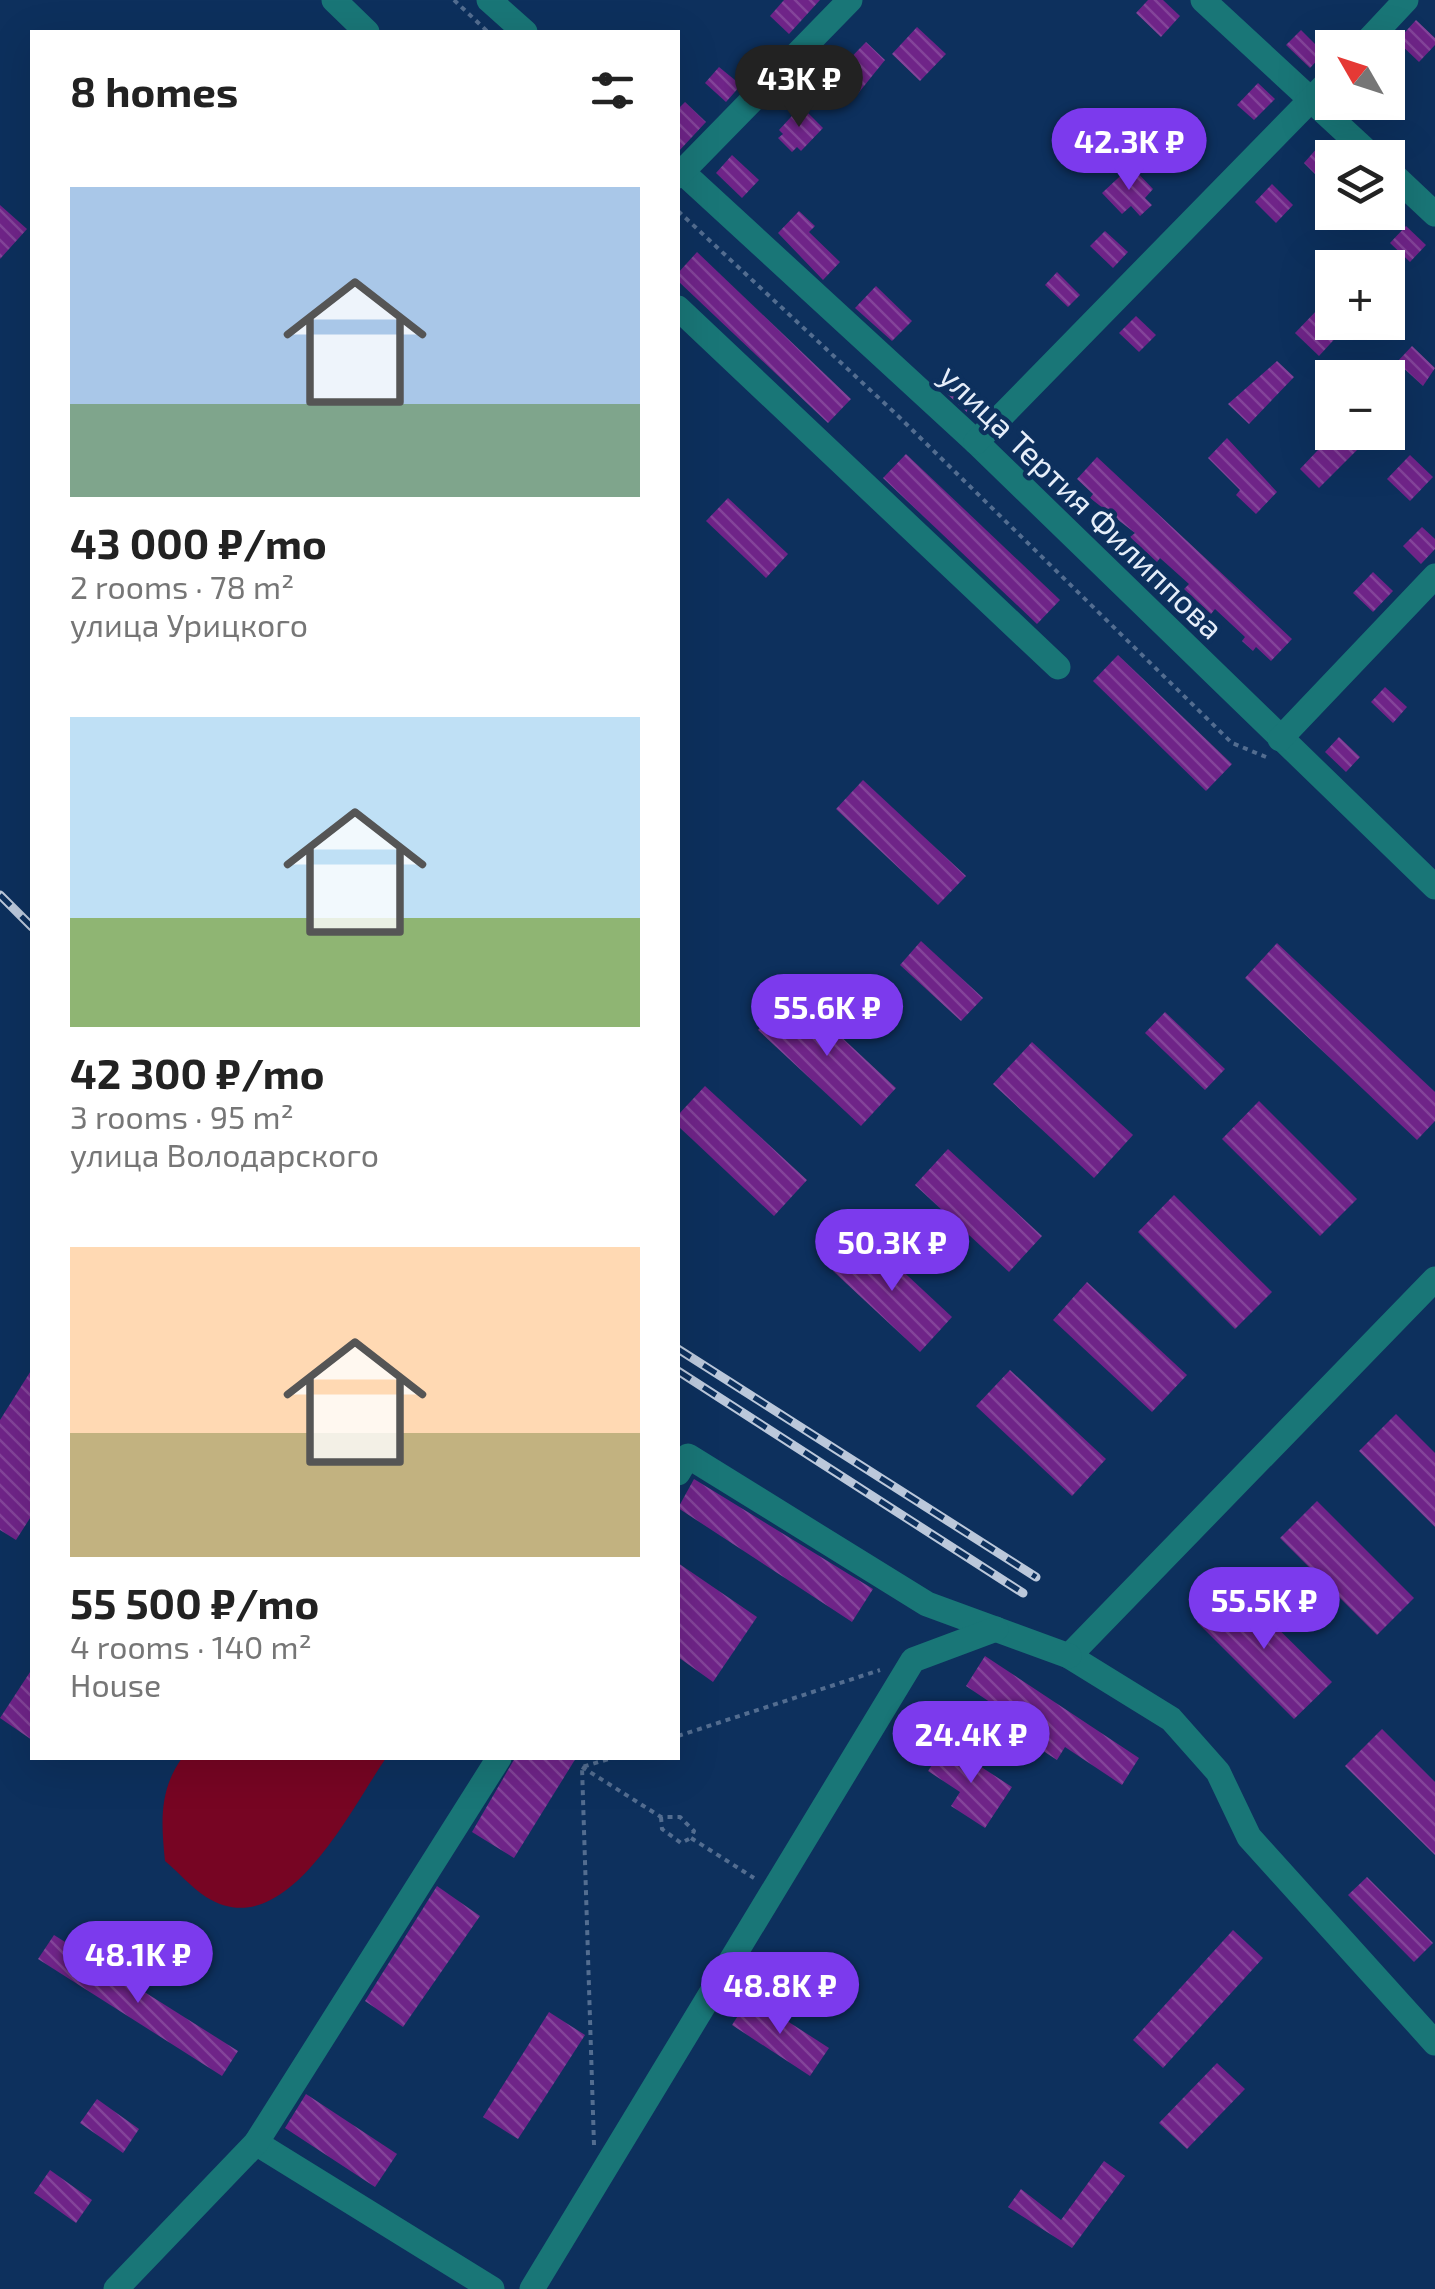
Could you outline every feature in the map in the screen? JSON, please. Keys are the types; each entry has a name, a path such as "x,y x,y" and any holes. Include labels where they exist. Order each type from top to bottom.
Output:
{"street":[{"path":"334,0 365,30"},
{"path":"489,0 516,30"},
{"path":"680,171 850,0"},
{"path":"1202,0 1355,140"},
{"path":"1378,30 1406,0"},
{"path":"976,442 1315,97"},
{"name":"улица Тертия Филиппова","path":"680,173 976,442 1280,751 1435,887"},
{"path":"1405,186 1435,214"},
{"path":"680,310 1058,667"},
{"path":"1280,751 1435,576"},
{"path":"1069,1656 1435,1279"},
{"path":"680,1470 688,1456 926,1604 1069,1656 1171,1720 1218,1772 1250,1838 1435,2043"},
{"path":"532,2289 771,1888 913,1660 996,1629"},
{"path":"116,2289 256,2143 498,1760"},
{"path":"256,2143 492,2289"}],"path":[{"path":"454,0 486,30"},
{"path":"680,213 896,414 1232,743 1280,751"},
{"path":"680,1735 913,1660"},
{"path":"582,1768 606,1760"},
{"path":"582,1768 662,1817 680,1817 694,1831 691,1838 681,1843 671,1837 662,1829 662,1817"},
{"path":"582,1768 596,2184"},
{"path":"691,1838 771,1888"}],"shaded area":[{"path":"181,1760 385,1760 312,1866 288,1889 262,1904 235,1908 206,1897 165,1861 163,1807"}],"building":[{"path":"784,0 820,0 789,34 770,16"},
{"path":"1148,0 1163,0 1180,16 1161,37 1136,13"},
{"path":"1416,20 1435,38 1435,45 1419,62 1405,49 1405,32"},
{"path":"917,27 946,54 920,81 892,54"},
{"path":"1301,30 1315,44 1315,63 1310,68 1286,45"},
{"path":"866,42 885,60 856,96 834,75"},
{"path":"719,67 741,85 726,102 705,83"},
{"path":"1258,83 1275,99 1254,120 1237,105"},
{"path":"685,102 706,122 680,150 680,107"},
{"path":"801,106 823,128 801,151 797,147 792,152 778,138 783,134 779,130"},
{"path":"1185,116 1207,138 1180,159 1161,141"},
{"path":"1315,150 1315,174 1304,163"},
{"path":"732,155 759,180 742,198 716,173"},
{"path":"1131,166 1153,189 1145,198 1152,205 1140,216 1131,206 1122,214 1102,193"},
{"path":"1272,184 1293,205 1276,223 1255,202"},
{"path":"0,205 27,229 0,259"},
{"path":"799,211 815,226 809,232 840,262 823,280 778,233"},
{"path":"1405,227 1426,245 1410,262 1405,250 1397,250 1390,243"},
{"path":"1105,231 1128,252 1113,268 1090,246"},
{"path":"697,252 851,399 828,423 680,283 680,271"},
{"path":"1057,272 1080,295 1068,307 1045,285"},
{"path":"876,286 912,321 892,341 855,308"},
{"path":"1315,312 1315,340 1334,340 1319,356 1295,333"},
{"path":"1136,316 1156,335 1139,352 1119,333"},
{"path":"1412,346 1435,368 1423,386 1405,369 1405,360 1399,360"},
{"path":"1277,361 1294,377 1249,424 1228,404"},
{"path":"960,378 983,400 969,414 946,393"},
{"path":"1227,438 1277,492 1256,514 1236,495 1240,490 1208,458"},
{"path":"1318,450 1357,450 1319,488 1300,469"},
{"path":"906,454 1060,600 1037,624 883,478"},
{"path":"1410,455 1433,477 1410,501 1387,479"},
{"path":"1097,457 1292,639 1271,661 1256,647 1253,651 1242,641 1245,637 1215,609 1211,614 1184,589 1189,584 1160,558 1157,562 1130,537 1135,533 1090,498 1093,494 1077,479"},
{"path":"728,498 788,554 766,578 706,521"},
{"path":"1422,527 1435,539 1435,549 1421,564 1403,546"},
{"path":"1373,572 1393,591 1373,612 1353,593"},
{"path":"1118,655 1232,764 1206,791 1093,681"},
{"path":"1385,687 1407,707 1393,723 1371,702"},
{"path":"1339,737 1360,757 1346,772 1325,752"},
{"path":"863,780 966,876 938,905 836,809"},
{"path":"921,941 983,998 961,1021 900,965"},
{"path":"1277,943 1435,1092 1435,1121 1417,1140 1245,978"},
{"path":"793,992 896,1088 861,1126 758,1030"},
{"path":"1165,1012 1225,1069 1205,1090 1145,1033"},
{"path":"1032,1042 1133,1135 1094,1178 993,1084"},
{"path":"705,1086 807,1180 774,1216 680,1128 680,1113"},
{"path":"1259,1101 1357,1199 1320,1236 1222,1139"},
{"path":"948,1149 1042,1236 1009,1272 915,1185"},
{"path":"1174,1195 1272,1292 1235,1329 1138,1232"},
{"path":"865,1236 952,1317 920,1352 833,1271"},
{"path":"1087,1282 1187,1375 1152,1412 1053,1320"},
{"path":"1010,1370 1106,1459 1072,1496 976,1406"},
{"path":"30,1372 30,1518 16,1540 0,1530 0,1420"},
{"path":"1396,1414 1435,1453 1435,1527 1359,1451"},
{"path":"694,1479 873,1589 852,1622 680,1509"},
{"path":"1317,1501 1414,1598 1377,1635 1280,1538"},
{"path":"680,1564 757,1617 713,1682 680,1658"},
{"path":"1234,1585 1332,1682 1294,1719 1197,1622"},
{"path":"985,1656 1139,1758 1122,1785 1065,1747 1057,1760 1014,1732 1021,1723 966,1686"},
{"path":"30,1672 30,1739 0,1718"},
{"path":"1382,1729 1435,1782 1435,1855 1345,1766"},
{"path":"946,1744 1012,1787 985,1828 951,1806 960,1792 928,1771"},
{"path":"514,1760 575,1760 514,1858 472,1832"},
{"path":"1367,1877 1433,1943 1414,1962 1348,1895"},
{"path":"437,1886 480,1916 403,2027 365,2001"},
{"path":"1233,1930 1263,1958 1163,2068 1133,2040"},
{"path":"54,1935 238,2051 222,2076 38,1959"},
{"path":"750,1997 829,2048 810,2076 732,2025"},
{"path":"549,2012 585,2035 518,2139 483,2117"},
{"path":"1217,2063 1245,2089 1187,2149 1159,2123"},
{"path":"306,2094 397,2154 375,2187 285,2128"},
{"path":"97,2099 139,2129 123,2153 80,2123"},
{"path":"1104,2161 1125,2176 1072,2248 1008,2207 1021,2189 1061,2220"},
{"path":"50,2170 92,2200 76,2223 34,2193"}],"railway":[{"path":"0,895 30,925"},
{"path":"680,1350 1036,1577"},
{"path":"680,1372 1023,1593"}]}
